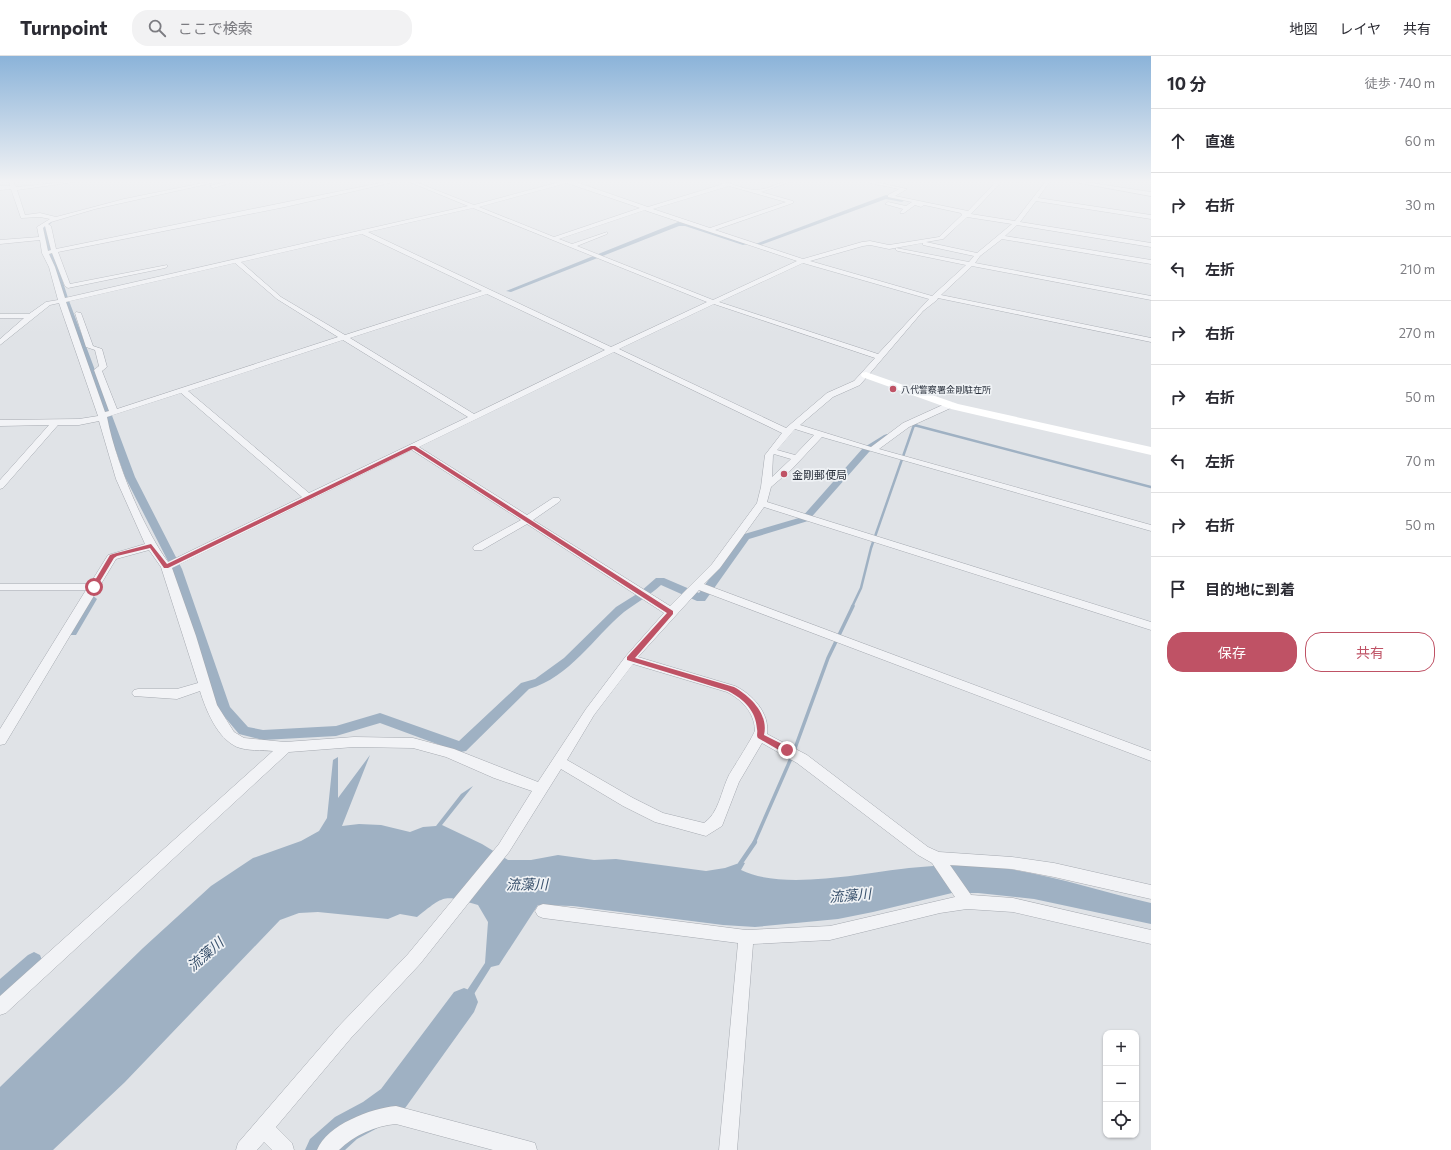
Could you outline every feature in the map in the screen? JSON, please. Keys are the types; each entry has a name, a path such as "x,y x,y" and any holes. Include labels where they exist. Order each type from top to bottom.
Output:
{"street":[{"path":"42,232 45,252 52,267 121,479 151,546 167,566 212,706 221,725 229,735 236,741 255,745 285,747 354,742 413,743 449,753 499,774 542,789"},
{"path":"48,232 54,251 68,286 165,266"},
{"path":"45,252 147,232"},
{"path":"0,343 30,316 48,303 363,232"},
{"path":"363,232 486,292 790,429 819,435 1151,528"},
{"path":"535,232 713,302 879,357"},
{"path":"553,239 574,232"},
{"path":"715,232 803,261 936,298 1151,340"},
{"path":"889,247 942,238 948,232"},
{"path":"245,1150 345,1032 414,959 504,848 520,820 542,789 558,761 590,712 630,659 675,608 716,566 762,503 766,486 767,470 772,451 790,429 830,395 857,383 866,375 879,357 921,310 936,298 971,264 978,255 1007,232"},
{"path":"1061,232 1151,246"},
{"path":"572,246 605,233"},
{"path":"1002,237 1151,262"},
{"path":"0,242 43,238"},
{"path":"0,251 13,241"},
{"path":"167,566 713,302 803,261 866,243 1151,298"},
{"path":"918,243 978,255"},
{"path":"235,260 280,298 474,417"},
{"path":"0,423 79,422 102,417 343,337 486,292"},
{"path":"78,313 90,347 98,349 103,367 98,370 114,412"},
{"path":"0,316 30,316"},
{"path":"866,375 950,405 1151,451"},
{"path":"182,390 309,498"},
{"path":"869,449 906,425 950,405"},
{"path":"0,486 55,423"},
{"path":"766,486 789,467 819,435"},
{"path":"413,447 642,595 675,608"},
{"path":"772,451 796,458"},
{"path":"478,548 528,520 532,515 556,500"},
{"path":"762,503 1151,626"},
{"path":"0,740 112,557 151,546"},
{"path":"0,587 94,587"},
{"path":"697,587 1151,756"},
{"path":"558,761 628,802 660,818 706,830 716,822 733,781 753,745 760,736 761,730 758,718 751,703 741,694 731,689 630,659"},
{"path":"138,693 177,694 205,685"},
{"path":"760,736 802,759 923,852 939,861 965,899"},
{"path":"0,1007 285,747"},
{"path":"939,861 1012,863 1151,892"},
{"path":"543,911 746,937 830,933 965,899 1013,905 1151,937"},
{"path":"728,1150 746,937"},
{"path":"326,1150 342,1134 381,1116 396,1115 528,1150"},
{"path":"264,1128 285,1150"}],"water":[{"name":"流藻川","path":"370,755 342,826 359,824 381,825 410,832 423,827 436,826 461,794 473,786 442,825 482,844 508,860 531,860 558,855 594,860 616,859 706,871 725,868 742,862 745,863 741,870 758,876 800,880 823,879 930,866 962,865 994,867 1034,873 1151,903 1151,924 1034,899 978,893 952,893 838,919 755,927 723,925 573,906 538,905 499,965 491,967 469,1002 460,1001 485,963 488,922 478,905 451,898 440,900 417,917 400,914 388,919 318,912 299,913 280,920 125,1082 53,1150 0,1150 0,1087 143,948 211,886 253,858 301,841 319,831 327,818 333,760 338,757 338,798"}],"waterway":[{"path":"44,232 65,298"},
{"path":"509,291 658,232"},
{"path":"710,232 745,244"},
{"path":"756,245 791,232"},
{"path":"66,300 130,477 177,569 224,709 244,731 263,735 336,731 380,718 461,747 525,686 539,682 568,661 620,610 644,594 660,580 701,598 745,537 805,519 866,450 887,437"},
{"path":"911,422 914,426"},
{"path":"914,425 918,426"},
{"path":"914,425 1151,487"},
{"path":"852,607 861,588 871,548 914,426"},
{"path":"72,632 92,599"},
{"path":"794,751 828,658 853,606"},
{"path":"754,843 792,756"},
{"path":"740,864 755,842"},
{"path":"0,990 34,960"},
{"path":"321,1150 346,1128 374,1113 392,1100 464,1002"}],"place":[{"name":"八代警察署金剛駐在所","path":"893,389"},
{"name":"金剛郵便局","path":"784,474"}],"route":[{"path":"94,587 112,557 115,555 151,546 166,567 413,447 528,520 638,593 671,612 630,659 731,689 741,694 751,703 758,718 761,730 760,736 787,750"}]}
